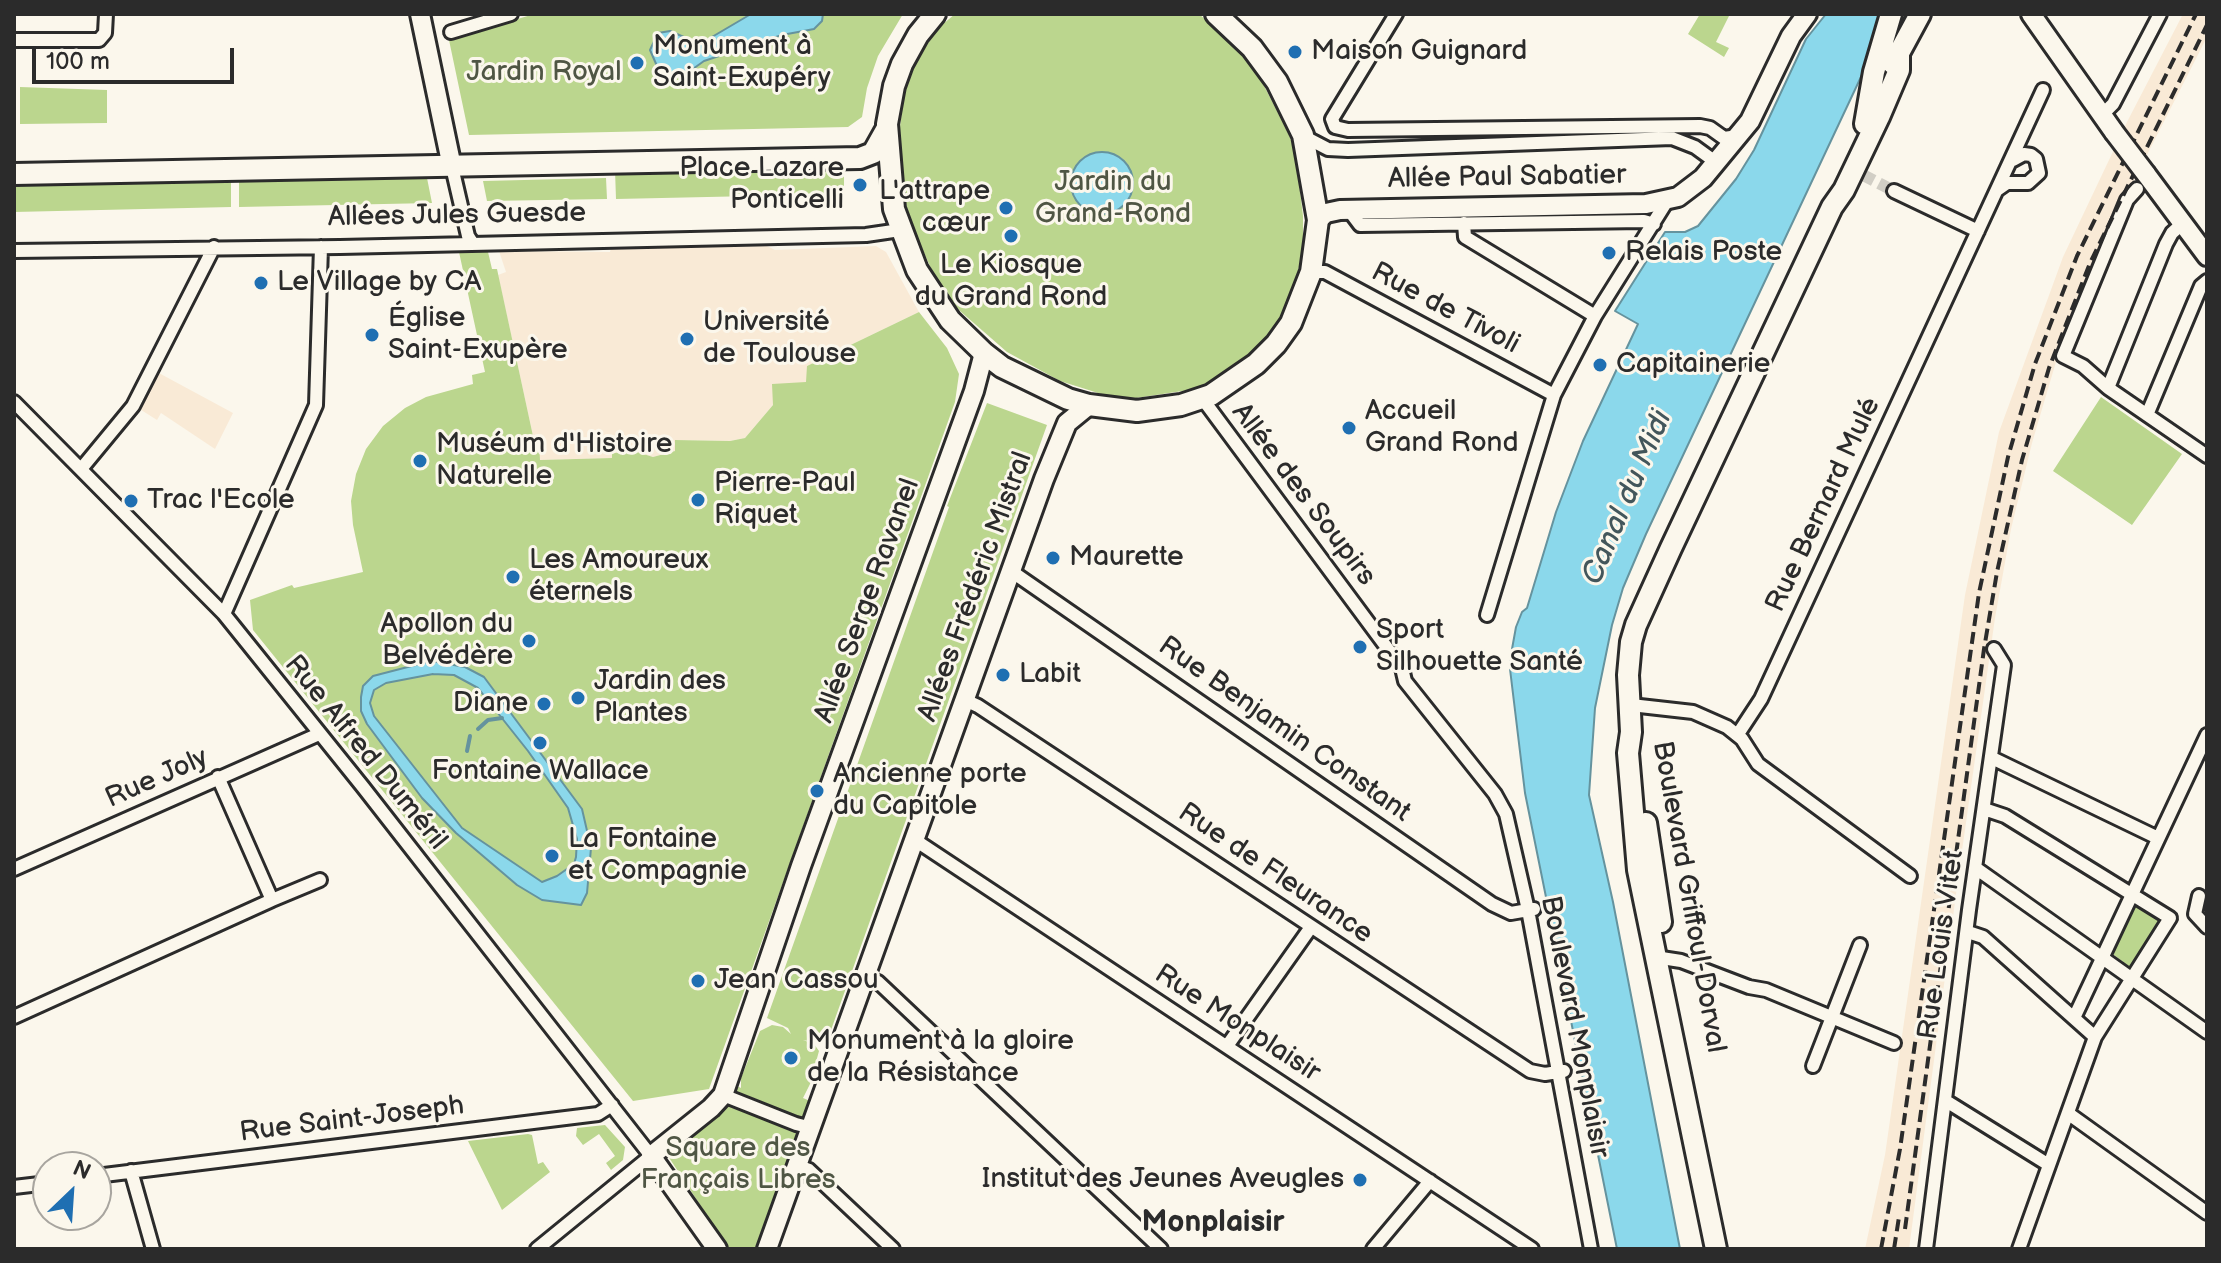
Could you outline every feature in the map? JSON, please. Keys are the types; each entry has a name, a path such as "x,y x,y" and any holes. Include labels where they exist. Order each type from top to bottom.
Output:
{"main road":[{"path":"420,14 452,167"},
{"path":"935,14 918,35 902,64 892,94 887,128 891,189 900,230 917,270 950,320 984,353 1022,378 1055,394 1089,405 1137,411 1181,405 1202,398 1256,364 1291,323 1311,272 1318,220 1303,135 1277,82 1252,48 1217,15"},
{"path":"1667,201 1691,189 1717,163 1750,121 1791,36 1807,14"},
{"path":"1854,172 1874,72 1891,14"},
{"path":"1865,124 1890,68 1920,14"},
{"path":"2031,14 2114,132 2142,181 2183,223 2207,256"},
{"path":"1854,172 1899,70 1899,55"},
{"path":"860,158 873,153 887,128"},
{"path":"860,158 881,171 891,189"},
{"name":"Allées Jules Guesde","path":"14,174 860,158"},
{"name":"Boulevard Griffoul-Dorval","path":"1726,1249 1661,958 1638,870 1628,753 1631,732 1630,656 1636,625 1832,207 1854,172"},
{"name":"Allée Paul Sabatier","path":"1318,220 1333,210 1348,209 1646,204 1667,201"},
{"name":"Allée Serge Ravanel","path":"651,1156 723,1095 801,866 974,391 984,353"},
{"name":"Allées Frédéric Mistral","path":"767,1249 1064,430 1073,417 1089,405"},
{"name":"Boulevard Griffoul-Dorval","path":"1661,958 1716,1249"},
{"path":"651,1156 717,1249"}],"street":[{"path":"14,40 99,40 105,33 106,14"},
{"path":"451,32 511,14"},
{"name":"Allée Paul Sabatier","path":"1396,14 1332,119 1335,127 1348,130 1700,126 1710,128 1724,138 1738,136"},
{"path":"1791,36 1795,14"},
{"path":"2102,115 2113,104 2160,14"},
{"name":"Rue Bernard Mulé","path":"1738,734 1761,699 2043,90"},
{"name":"Allée Paul Sabatier","path":"1430,129 1431,147"},
{"name":"Allée Paul Sabatier","path":"1303,135 1328,149 1672,138 1695,147 1717,163"},
{"path":"1997,190 2007,183 2028,183 2039,173 2036,159 2031,155 2024,154 2012,162"},
{"path":"452,167 468,236 473,244"},
{"path":"2142,181 2127,200 2063,356 2083,366 2108,388 2207,456"},
{"path":"1894,191 1978,231"},
{"path":"1487,615 1554,395 1595,316 1667,201"},
{"name":"Allée Paul Sabatier","path":"1348,209 1360,225 1644,221 1654,224"},
{"path":"1464,223 1465,237 1595,316"},
{"path":"2108,388 2166,244 2183,223"},
{"name":"Allées Jules Guesde","path":"14,251 866,235 900,230"},
{"path":"81,469 133,406 214,247"},
{"path":"224,614 316,405 321,247"},
{"name":"Rue de Tivoli","path":"1311,272 1325,272 1554,395"},
{"path":"2147,415 2201,286 2207,281"},
{"name":"Allée des Soupirs","path":"1202,398 1402,668 1405,681 1495,794 1506,814"},
{"name":"Rue Alfred Duméril","path":"14,402 224,614 651,1156"},
{"name":"Rue Benjamin Constant","path":"1011,571 1492,904 1511,913 1531,909"},
{"name":"Rue Louis Vitet","path":"1926,1249 2004,665 1994,649"},
{"name":"Rue de Fleurance","path":"965,700 1530,1071 1537,1074 1562,1072"},
{"path":"1631,705 1693,712 1716,720 1738,734 1758,764 1910,876"},
{"name":"Rue Joly","path":"14,869 319,734"},
{"path":"2074,1018 2207,735"},
{"path":"1992,758 2158,838"},
{"path":"218,777 272,900"},
{"path":"1984,809 2005,816 2170,918 2095,1037 2019,1249"},
{"name":"Boulevard Monplaisir","path":"1506,814 1531,909 1591,1249"},
{"name":"Rue Monplaisir","path":"915,840 1532,1249"},
{"path":"1977,869 2207,1032"},
{"path":"14,1017 320,880"},
{"path":"2199,896 2195,914 2207,927"},
{"path":"1227,1046 1311,927"},
{"path":"1968,932 1983,937 2095,1037"},
{"path":"1813,1066 1860,945"},
{"path":"1661,958 1681,961 1749,987 1766,990 1894,1043"},
{"path":"866,977 878,982 1161,1249"},
{"path":"723,1095 812,1128"},
{"path":"1946,1101 2049,1165"},
{"name":"Rue Saint-Joseph","path":"112,1174 598,1114 612,1105"},
{"path":"2069,1114 2207,1213"},
{"path":"537,1249 651,1156"},
{"path":"798,1166 809,1170 893,1249"},
{"path":"131,1171 153,1249"},
{"path":"1373,1249 1430,1181"}],"shaded area":[{"path":"2183,14 2207,14 2207,37 2125,198 2058,355 2011,529 1995,618 1958,879 1909,1249 1865,1249 1885,1155 1965,595 1999,432 2063,257"},
{"name":"Université de Toulouse","path":"767,246 775,250 876,246 886,252 919,312 807,366 807,382 773,405 745,438 730,441 676,440 675,451 653,457 637,452 612,454 613,458 539,460 539,444 535,443 533,436 498,275 506,272 499,251 610,252 611,248"},
{"path":"157,372 233,413 215,449 161,413 157,420 138,408"}],"green space":[{"name":"Jardin Royal","path":"534,14 903,14 878,56 867,88 862,117 848,127 469,135 449,40"},
{"name":"Jardin du Grand-Rond","path":"955,14 1199,14 1235,46 1260,78 1289,134 1296,157 1303,216 1303,250 1292,296 1274,329 1246,358 1207,384 1189,390 1114,398 1060,381 1007,352 946,295 909,219 899,165 899,136 904,91 916,62 936,30"},
{"path":"1700,14 1730,14 1716,42 1729,48 1724,57 1688,34"},
{"path":"20,87 107,90 107,123 20,124"},
{"path":"844,165 844,194 616,199 615,170"},
{"path":"426,173 432,203 239,207 239,176"},
{"path":"231,177 231,207 14,212 14,182"},
{"path":"606,178 607,199 487,201 483,181"},
{"name":"Jardin des Plantes","path":"459,252 488,252 492,269 497,269 533,436 535,443 539,443 540,460 612,458 612,453 637,452 653,457 675,451 675,440 730,441 745,438 773,405 772,384 806,382 807,366 919,312 947,348 959,374 955,402 709,1089 633,1101 253,630 250,600 292,585 294,588 363,572 351,501 356,474 366,449 383,426 405,408 426,397 473,384 472,375 485,372"},
{"path":"2101,397 2182,454 2132,525 2053,471"},
{"name":"Square des Français Libres","path":"987,403 1047,425 826,1044 803,1040 814,1044 819,1051 803,1098 815,1103 764,1249 729,1249 668,1156 721,1108 733,1084 741,1088 741,1078 760,1031 772,1025 783,1027 791,1034 788,1028 767,1018 947,506"},
{"path":"2133,903 2161,921 2131,968 2110,952"},
{"path":"605,1125 625,1147 623,1160 611,1170 606,1163 615,1156 599,1134 583,1145 576,1136 577,1128"},
{"path":"532,1135 538,1164 543,1162 550,1172 502,1210 468,1141"}],"water":[{"path":"751,14 823,14 822,21 814,29 782,35 704,61 690,71 670,74 657,66 650,50 658,33 670,31 700,44"},
{"name":"Canal du Midi","path":"1826,14 1881,14 1868,62 1623,588 1595,708 1589,795 1613,902 1680,1249 1617,1249 1525,793 1510,669 1512,649 1516,627 1527,608 1556,512 1583,441 1638,324 1615,311 1665,232 1685,232 1698,226 1736,179 1754,150 1806,39"},
{"path":"1102,152 1114,154 1124,161 1131,171 1131,195 1124,205 1114,212 1102,214 1090,212 1080,205 1073,195 1071,183 1073,171 1080,161 1090,154"},
{"path":"431,661 465,667 484,677 582,809 591,848 587,893 581,905 542,900 517,885 456,833 422,798 367,724 361,711 363,686 373,676","holes":["433,674 454,675 478,688 568,808 577,839 576,857 574,864 557,876 542,882 462,828 374,716 370,703 374,690 386,683"]}],"waterway":[{"path":"478,729 488,720 502,718"},
{"path":"467,751 470,736"}],"tunnel":[{"path":"1863,175 1894,191"}],"railway":[{"path":"1881,1249 1900,1149 1979,593 2008,457 2035,364 2077,256 2196,14"},
{"path":"1905,1229 1984,649 1997,572 2022,460 2049,368 2090,263 2207,25"},
{"path":"1894,1249 1899,1217"}],"place":[{"name":"Maison Guignard","path":"1295,52"},
{"name":"Monument à Saint-Exupéry","path":"637,63"},
{"name":"Place Lazare Ponticelli","path":"860,185"},
{"name":"L'attrape cœur","path":"1006,208"},
{"name":"Le Kiosque du Grand Rond","path":"1011,236"},
{"name":"Relais Poste","path":"1609,253"},
{"name":"Le Village by CA","path":"261,283"},
{"name":"Église Saint-Exupère","path":"372,335"},
{"name":"Université de Toulouse","path":"687,339"},
{"name":"Capitainerie","path":"1600,365"},
{"name":"Accueil Grand Rond","path":"1349,428"},
{"name":"Muséum d'Histoire Naturelle","path":"420,461"},
{"name":"Pierre-Paul Riquet","path":"698,500"},
{"name":"Trac l'Ecole","path":"131,501"},
{"name":"Maurette","path":"1053,558"},
{"name":"Les Amoureux éternels","path":"513,577"},
{"name":"Apollon du Belvédère","path":"529,641"},
{"name":"Sport Silhouette Santé","path":"1360,647"},
{"name":"Labit","path":"1003,675"},
{"name":"Jardin des Plantes","path":"578,698"},
{"name":"Diane","path":"544,704"},
{"name":"Fontaine Wallace","path":"540,743"},
{"name":"Ancienne porte du Capitole","path":"817,791"},
{"name":"La Fontaine et Compagnie","path":"552,856"},
{"name":"Jean Cassou","path":"698,981"},
{"name":"Monument à la gloire de la Résistance","path":"791,1058"},
{"name":"Institut des Jeunes Aveugles","path":"1360,1180"}],"district":[{"name":"Monplaisir","path":"1213,1223"}]}
